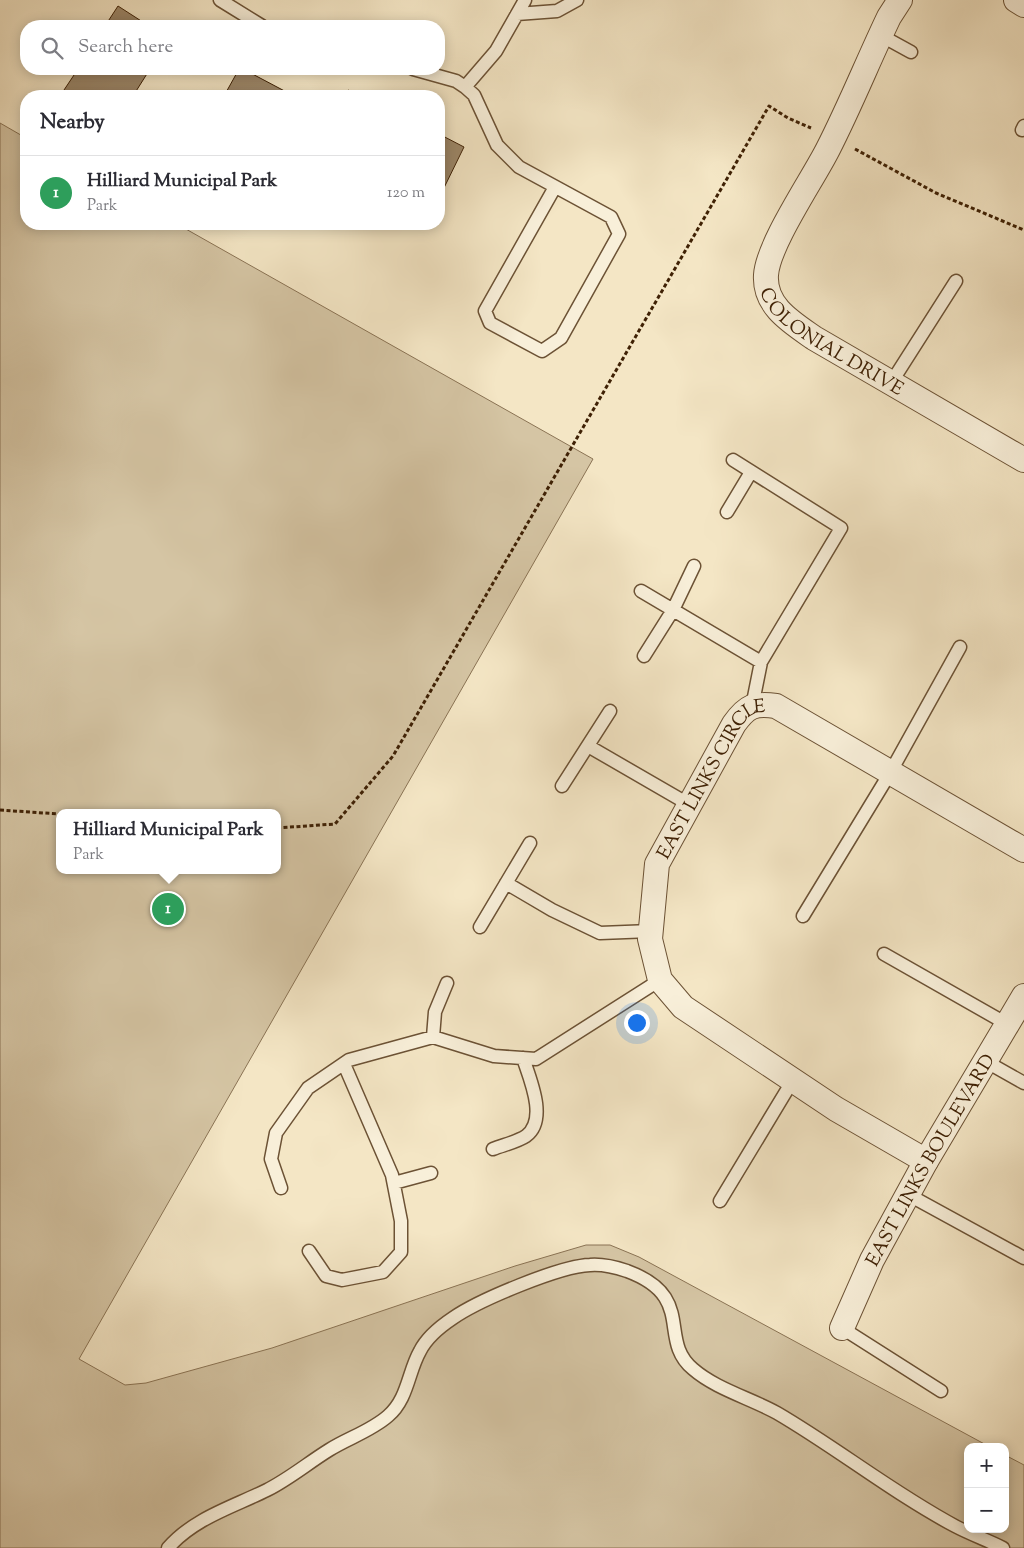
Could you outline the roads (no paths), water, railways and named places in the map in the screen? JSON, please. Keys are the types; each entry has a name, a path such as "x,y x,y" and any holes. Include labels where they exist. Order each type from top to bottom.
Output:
{"street":[{"name":"COLONIAL DRIVE","path":"900,0 880,35 833,137 772,252 766,275 770,299 784,318 1024,460"},
{"path":"1016,0 1024,5"},
{"name":"EAST LINKS CIRCLE","path":"926,1161 836,1109 683,1007 660,980 650,939 657,864 734,724 744,710 760,704 776,706 1024,850"},
{"name":"EAST LINKS BOULEVARD","path":"842,1328 872,1260 907,1194 1024,996"}],"lane":[{"path":"220,0 252,20"},
{"path":"465,87 496,50 525,0"},
{"path":"517,14 558,11 577,0"},
{"path":"880,35 911,52"},
{"path":"434,75 456,81 474,95 497,145 519,167 611,217 619,234 560,338 542,351 490,323 486,311 555,187"},
{"path":"891,383 956,281"},
{"path":"733,460 841,528 761,662 752,707"},
{"path":"727,512 751,472"},
{"path":"644,656 673,610 694,566"},
{"path":"640,591 761,662"},
{"path":"803,916 890,773 960,647"},
{"path":"562,786 610,711"},
{"path":"588,746 690,805"},
{"path":"480,927 530,842"},
{"path":"506,884 552,910 600,933 651,931"},
{"path":"884,954 1007,1024"},
{"path":"282,1188 271,1160 276,1133 308,1088 349,1060 433,1037 494,1056 536,1059 660,980"},
{"path":"433,1037 435,1012 447,983"},
{"path":"493,1149 526,1136 535,1123 536,1100 524,1058"},
{"path":"985,1061 1024,1082"},
{"path":"309,1251 326,1276 342,1280 383,1272 401,1252 401,1221 394,1183 344,1064"},
{"path":"720,1201 793,1080"},
{"path":"394,1183 431,1174"},
{"path":"907,1194 1024,1258"},
{"path":"168,1548 178,1536 202,1521 275,1486 326,1451 380,1422 390,1414 402,1399 420,1349 441,1326 456,1316 504,1293 553,1274 590,1265 607,1266 626,1271 648,1282 662,1292 671,1309 680,1353 693,1370 778,1414 955,1526 1003,1548"},
{"path":"842,1328 941,1391"}],"place":[{"name":"Hilliard Municipal Park","path":"168,909"}]}
